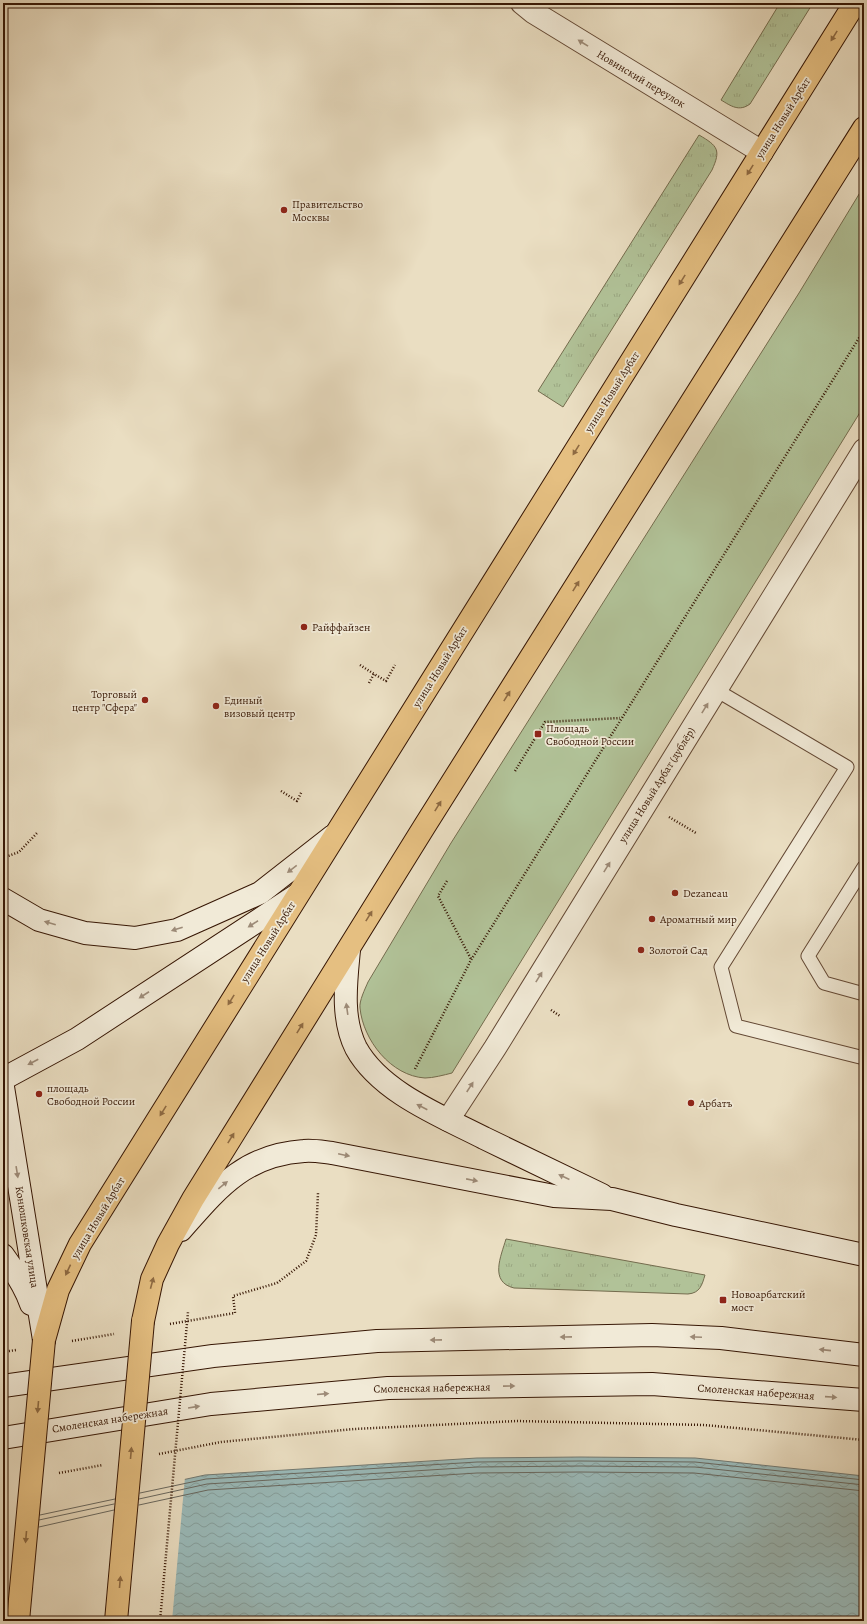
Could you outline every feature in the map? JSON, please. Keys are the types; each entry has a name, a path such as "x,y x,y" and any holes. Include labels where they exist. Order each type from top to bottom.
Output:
{"main road":[{"name":"Новинский переулок","path":"522,3 533,12 762,152"},
{"name":"улица Новый Арбат","path":"18,1621 44,1340 58,1290 80,1244 855,3"},
{"path":"116,1621 143,1321 152,1279 168,1244 193,1199 864,128"},
{"name":"улица Новый Арбат (дублёр)","path":"448,1120 495,1048 864,450"},
{"path":"3,899 39,920 85,933 136,938 177,930 260,894 334,836"},
{"path":"3,1088 297,895"},
{"path":"349,950 344,994 349,1027 356,1047 367,1065 405,1097 448,1120 612,1200"},
{"name":"Конюшковская улица","path":"3,1088 44,1340"},
{"path":"168,1244 217,1189 244,1168 276,1155 305,1151 332,1153 554,1196 612,1200 864,1255"},
{"path":"3,1255 12,1267 28,1296 44,1340"},
{"path":"3,1386 213,1356 377,1341 652,1335 721,1338 864,1355"},
{"name":"Смоленская набережная","path":"3,1438 211,1404 388,1388 652,1384 864,1400"}],"lane":[{"path":"716,690 847,767 721,967 736,1026 864,1058"},
{"path":"864,867 808,956 824,984 864,994"}],"path":[{"path":"415,1070 471,960 864,330"},
{"path":"360,665 386,681 395,665"},
{"path":"369,683 374,674"},
{"path":"515,771 545,722 621,718"},
{"path":"281,792 297,801 302,791"},
{"path":"3,858 19,852 38,832"},
{"path":"447,881 438,896 471,960"},
{"path":"235,1314 233,1296 277,1284 306,1261 316,1235 318,1193"},
{"path":"160,1621 188,1312"},
{"path":"158,1454 220,1442 354,1429 517,1421 704,1425 864,1440"},
{"path":"57,1473 104,1464"}],"green space":[{"path":"780,3 813,3 750,104 742,108 732,106 721,100"},
{"path":"699,135 710,142 716,149 717,153 712,170 563,407 538,391"},
{"path":"864,186 864,406 452,1073 425,1078 413,1076 401,1071 390,1063 373,1044 362,1020 360,1002 368,982 451,843 799,293"},
{"path":"506,1239 705,1275 698,1290 688,1294 514,1288 506,1285 499,1274 500,1260"}],"water":[{"path":"477,1458 695,1458 864,1476 864,1621 3,1621 3,1519 205,1475"}],"pier":[{"path":"185,1477 172,1621 3,1621 3,1517"}],"place":[{"name":"Правительство Москвы","path":"284,210"},
{"name":"Райффайзен","path":"304,627"},
{"name":"Торговый центр \"Сфера\"","path":"145,700"},
{"name":"Единый визовый центр","path":"216,706"},
{"name":"Площадь Свободной России","path":"538,734"},
{"name":"Dezaneau","path":"675,893"},
{"name":"Ароматный мир","path":"652,919"},
{"name":"Золотой Сад","path":"641,950"},
{"name":"площадь Свободной России","path":"39,1094"},
{"name":"Арбатъ","path":"691,1103"},
{"name":"Новоарбатский мост","path":"723,1300"}]}
